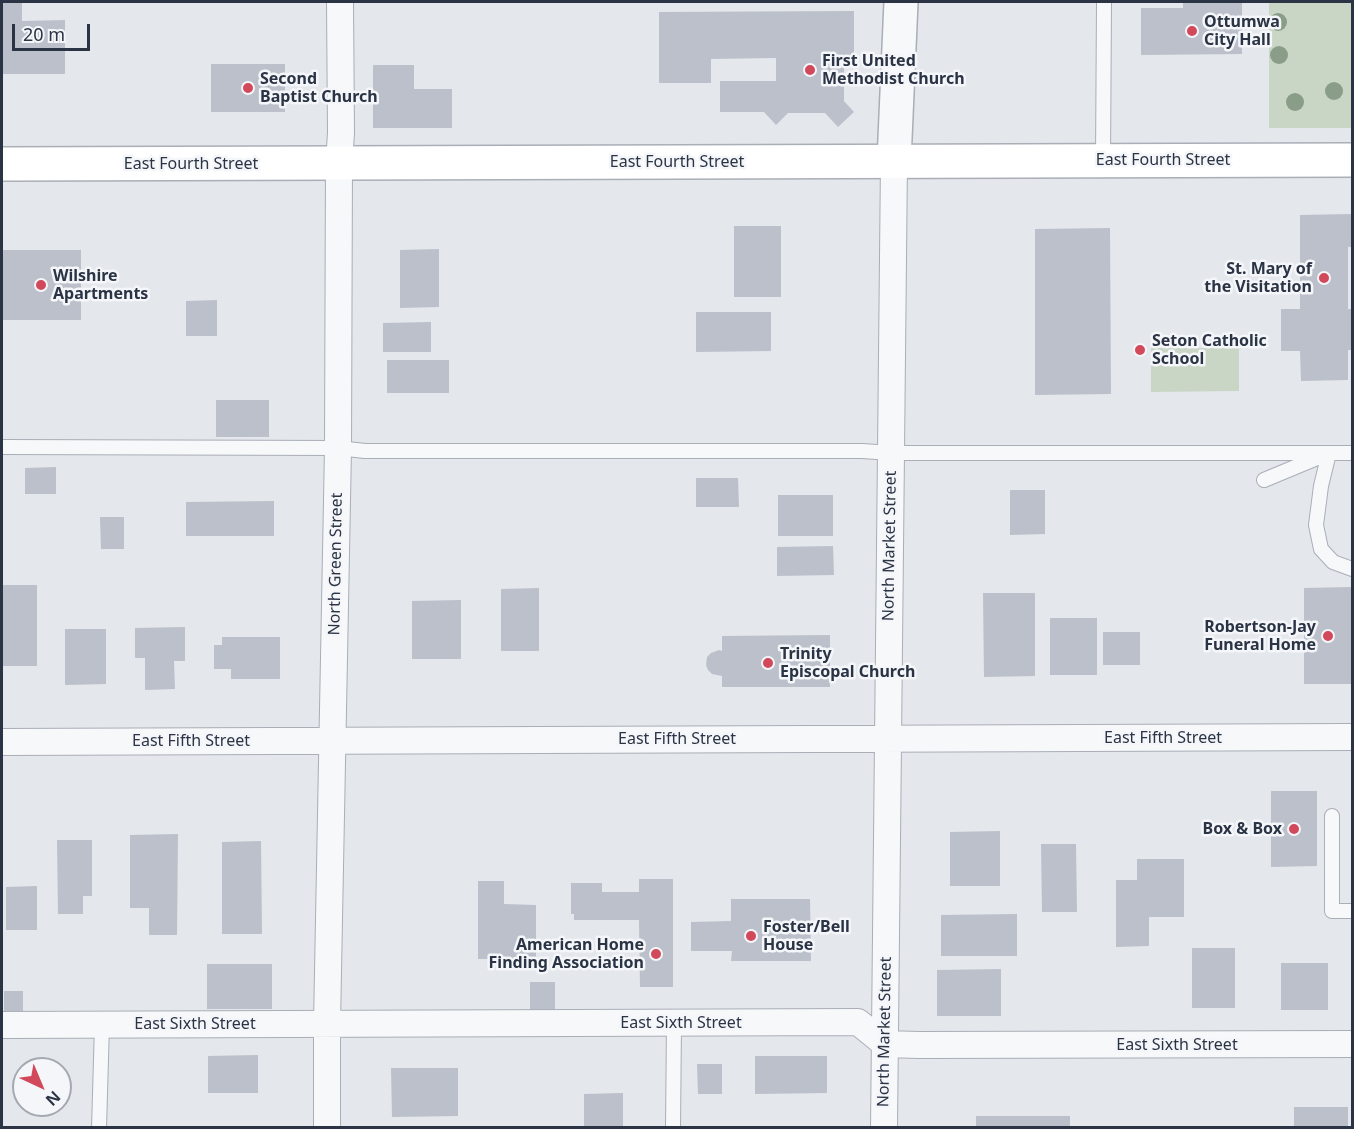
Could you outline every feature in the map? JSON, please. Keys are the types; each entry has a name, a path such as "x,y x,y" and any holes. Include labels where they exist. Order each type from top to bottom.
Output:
{"main road":[{"name":"East Fourth Street","path":"2,164 1353,160"}],"street":[{"name":"North Green Street","path":"327,1128 338,448 340,2"},
{"name":"North Market Street","path":"884,1128 894,161 901,2"},
{"name":"East Fifth Street","path":"2,742 1353,737"},
{"name":"East Sixth Street","path":"2,1025 858,1022 885,1044 919,1046 1353,1044"}],"lane":[{"path":"1103,160 1104,2"},
{"path":"2,447 338,448 365,451 1353,453"},
{"path":"1264,480 1329,453"},
{"path":"1329,453 1321,486 1316,525 1321,549 1333,562 1353,569"},
{"path":"1332,816 1332,911 1353,911"},
{"path":"673,1128 674,1023"},
{"path":"99,1128 102,1025"}],"green space":[{"path":"1269,2 1352,2 1352,128 1269,128"},
{"path":"1151,348 1239,348 1239,391 1151,392"}],"building":[{"name":"Ottumwa City Hall","path":"1183,2 1242,2 1242,54 1141,55 1141,8 1183,8"},
{"path":"2,3 22,3 22,21 65,20 65,74 2,74"},
{"name":"First United Methodist Church","path":"854,11 854,58 844,58 844,101 854,112 838,127 825,113 788,113 776,125 764,112 720,112 720,81 776,81 776,58 711,59 711,83 659,83 659,12"},
{"name":"Second Baptist Church","path":"211,64 285,64 285,112 211,112"},
{"path":"373,65 414,65 414,89 452,89 452,128 373,128"},
{"name":"St. Mary of the Visitation","path":"1352,214 1352,247 1348,247 1348,309 1352,309 1352,350 1348,350 1348,380 1301,381 1300,351 1281,351 1281,309 1300,309 1300,215"},
{"path":"734,226 781,226 781,297 734,297"},
{"path":"1110,228 1111,394 1035,395 1035,229"},
{"path":"439,249 439,307 400,308 400,250"},
{"name":"Wilshire Apartments","path":"2,250 81,250 81,320 2,320"},
{"path":"217,300 217,336 186,336 186,301"},
{"path":"696,312 771,312 771,351 696,352"},
{"path":"431,322 431,352 383,352 383,323"},
{"path":"387,360 449,360 449,393 387,393"},
{"path":"216,400 269,400 269,437 216,437"},
{"path":"56,467 56,494 25,494 25,468"},
{"path":"696,478 738,478 739,507 696,507"},
{"path":"1010,490 1045,490 1045,534 1010,535"},
{"path":"778,495 833,495 833,536 778,536"},
{"path":"274,501 274,536 186,536 186,502"},
{"path":"100,517 124,517 124,549 101,549"},
{"path":"833,546 834,575 777,576 777,547"},
{"path":"2,585 37,585 37,666 2,666"},
{"name":"Robertson-Jay Funeral Home","path":"1352,587 1352,684 1304,684 1304,588"},
{"path":"539,588 539,651 501,651 501,589"},
{"path":"983,593 1035,593 1035,676 984,677"},
{"path":"461,600 461,659 412,659 412,601"},
{"path":"1050,618 1097,618 1097,675 1050,675"},
{"path":"185,627 185,661 174,661 175,689 145,690 145,658 135,658 135,628"},
{"path":"65,629 106,629 106,684 65,685"},
{"path":"1103,632 1140,632 1140,665 1103,665"},
{"name":"Trinity Episcopal Church","path":"830,635 830,687 722,687 722,676 712,674 706,665 707,657 711,653 722,651 722,636"},
{"path":"222,637 280,637 280,679 231,679 231,669 214,669 214,645 222,645"},
{"name":"Box & Box","path":"1271,791 1317,791 1317,866 1271,867"},
{"path":"1000,831 1000,886 950,886 950,832"},
{"path":"178,834 177,935 149,935 149,908 130,908 130,835"},
{"path":"57,840 92,840 92,896 83,896 83,914 58,914"},
{"path":"261,841 262,934 222,934 222,842"},
{"path":"1041,844 1076,844 1077,912 1042,912"},
{"path":"1137,859 1184,859 1184,917 1149,917 1149,946 1116,947 1116,880 1137,880"},
{"name":"American Home Finding Association","path":"639,879 673,879 673,987 640,987 639,920 574,920 574,914 571,914 571,883 602,883 602,892 639,892"},
{"path":"478,881 504,881 504,904 536,905 536,959 478,959"},
{"path":"37,886 37,930 6,930 6,887"},
{"name":"Foster/Bell House","path":"731,899 810,899 811,961 731,961 732,951 691,951 691,922 731,921"},
{"path":"1017,914 1017,956 941,956 941,915"},
{"path":"1192,948 1235,948 1235,1008 1192,1008"},
{"path":"1281,963 1328,963 1328,1010 1281,1010"},
{"path":"207,964 272,964 272,1009 207,1009"},
{"path":"1001,969 1001,1016 937,1016 937,970"},
{"path":"530,982 555,982 555,1012 530,1012"},
{"path":"4,991 23,991 23,1016 4,1016"},
{"path":"258,1055 258,1093 208,1093 208,1056"},
{"path":"755,1056 827,1056 827,1093 755,1094"},
{"path":"697,1064 722,1064 722,1094 698,1094"},
{"path":"391,1068 458,1068 458,1116 392,1117"},
{"path":"623,1093 623,1127 584,1127 584,1094"},
{"path":"1294,1107 1348,1107 1348,1128 1294,1128"},
{"path":"976,1116 1070,1116 1070,1128 976,1128"}],"place":[{"name":"Ottumwa City Hall","path":"1192,31"},
{"name":"First United Methodist Church","path":"810,70"},
{"name":"Second Baptist Church","path":"248,88"},
{"name":"St. Mary of the Visitation","path":"1324,278"},
{"name":"Wilshire Apartments","path":"41,285"},
{"name":"Seton Catholic School","path":"1140,350"},
{"name":"Robertson-Jay Funeral Home","path":"1328,636"},
{"name":"Trinity Episcopal Church","path":"768,663"},
{"name":"Box & Box","path":"1294,829"},
{"name":"Foster/Bell House","path":"751,936"},
{"name":"American Home Finding Association","path":"656,954"}]}
